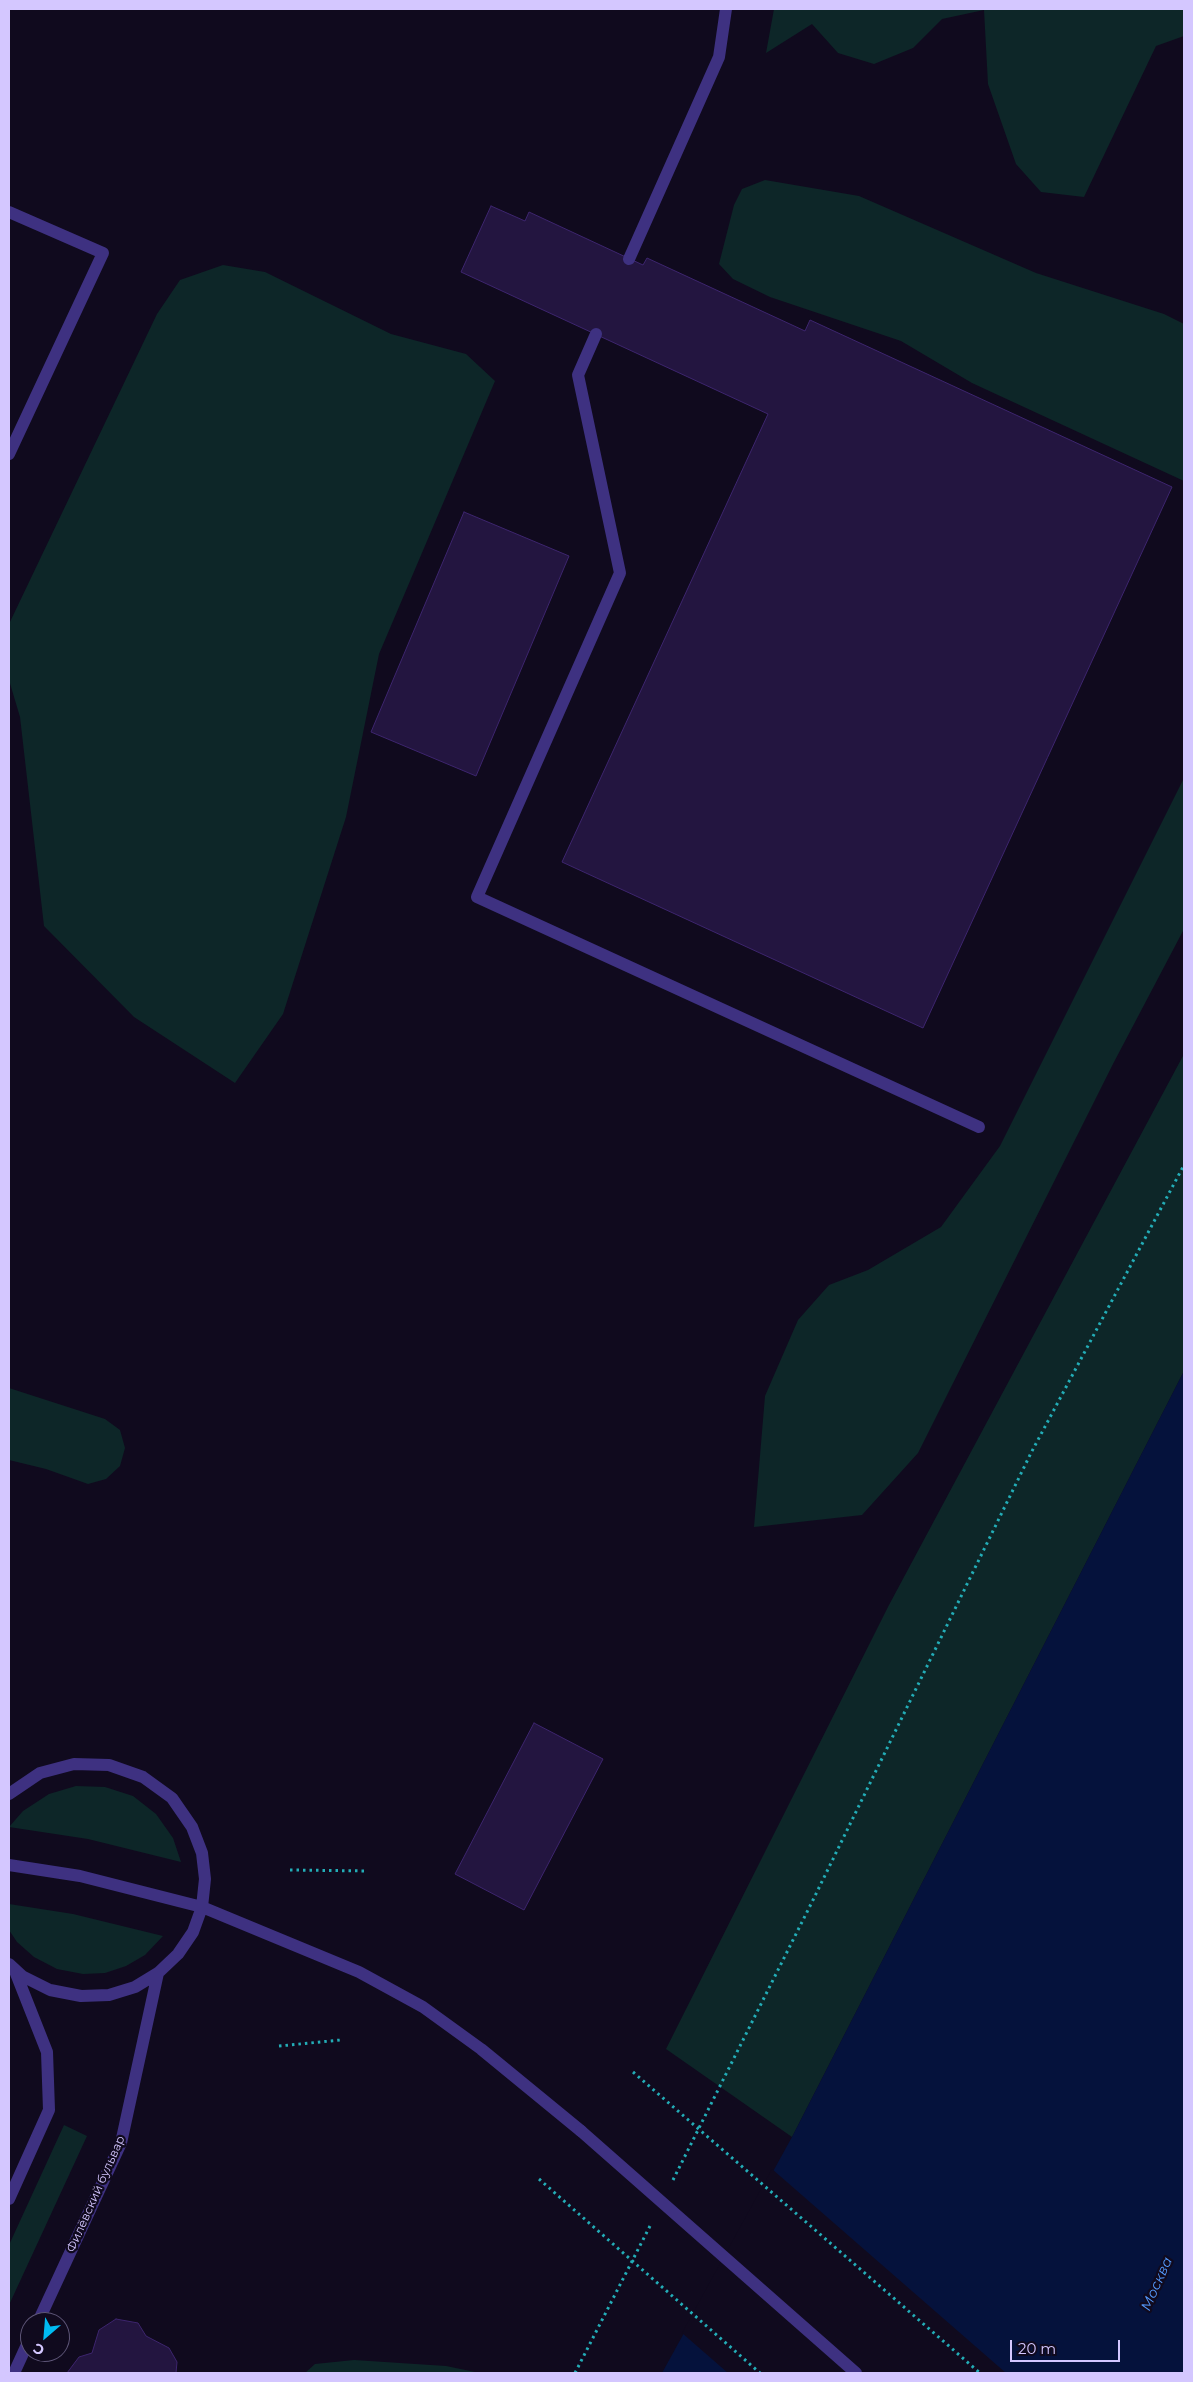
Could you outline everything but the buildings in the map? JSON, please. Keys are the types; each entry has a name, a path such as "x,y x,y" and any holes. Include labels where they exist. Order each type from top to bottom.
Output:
{"street":[{"path":"629,259 719,57 726,9"},
{"path":"9,212 103,253 9,454"},
{"path":"596,334 578,375 620,573 477,897 979,1127"},
{"path":"9,1794 40,1773 74,1764 109,1765 143,1777 172,1798 192,1827 202,1853 205,1879 202,1907 188,1939 178,1954 158,1973 135,1987 108,1994 81,1996 50,1990 22,1976 12,1966"},
{"path":"9,1865 80,1876 202,1907 359,1972 423,2007 481,2049 581,2131 856,2373"},
{"path":"9,2198 49,2110 46,2052 12,1966"},
{"name":"Филёвский бульвар","path":"43,2312 121,2143 158,1973"},
{"path":"14,2373 20,2360"}],"path":[{"path":"728,2071 1031,1453 1184,1164"},
{"path":"290,1870 368,1871"},
{"path":"279,2046 341,2040"},
{"path":"633,2072 980,2373"},
{"path":"539,2180 760,2373"}],"green space":[{"path":"774,9 1184,9 1184,36 1156,46 1084,197 1041,192 1016,164 988,84 984,10 942,19 913,48 874,64 838,53 812,24 766,53"},
{"path":"765,180 859,196 1036,273 1164,314 1184,324 1184,481 972,383 901,341 770,297 733,279 719,264 734,205 742,189"},
{"path":"223,265 265,272 391,334 466,354 495,381 379,654 346,817 283,1014 235,1083 134,1017 44,926 20,717 9,680 9,624 157,314 180,280"},
{"path":"1184,778 1184,929 1114,1062 918,1453 862,1515 754,1527 765,1396 798,1320 829,1285 868,1270 941,1227 1000,1146"},
{"path":"1184,1054 1184,1371 792,2137 666,2049 889,1605"},
{"path":"9,1388 105,1419 120,1430 125,1448 120,1466 106,1479 88,1484 46,1469 9,1460"},
{"path":"76,1786 105,1787 133,1796 156,1814 173,1838 181,1862 88,1839 9,1827 23,1811 49,1794"},
{"path":"9,1904 73,1914 163,1936 145,1955 126,1966 105,1973 83,1974 57,1969 34,1957 17,1942 9,1930"},
{"path":"64,2125 87,2136 9,2305 9,2245"},
{"path":"354,2360 446,2366 480,2373 305,2373 315,2364"}],"water":[{"name":"Москва","path":"1184,1371 1184,2373 662,2373 792,2137"}],"pier":[{"path":"772,2169 1006,2373 728,2373 682,2333"}]}
